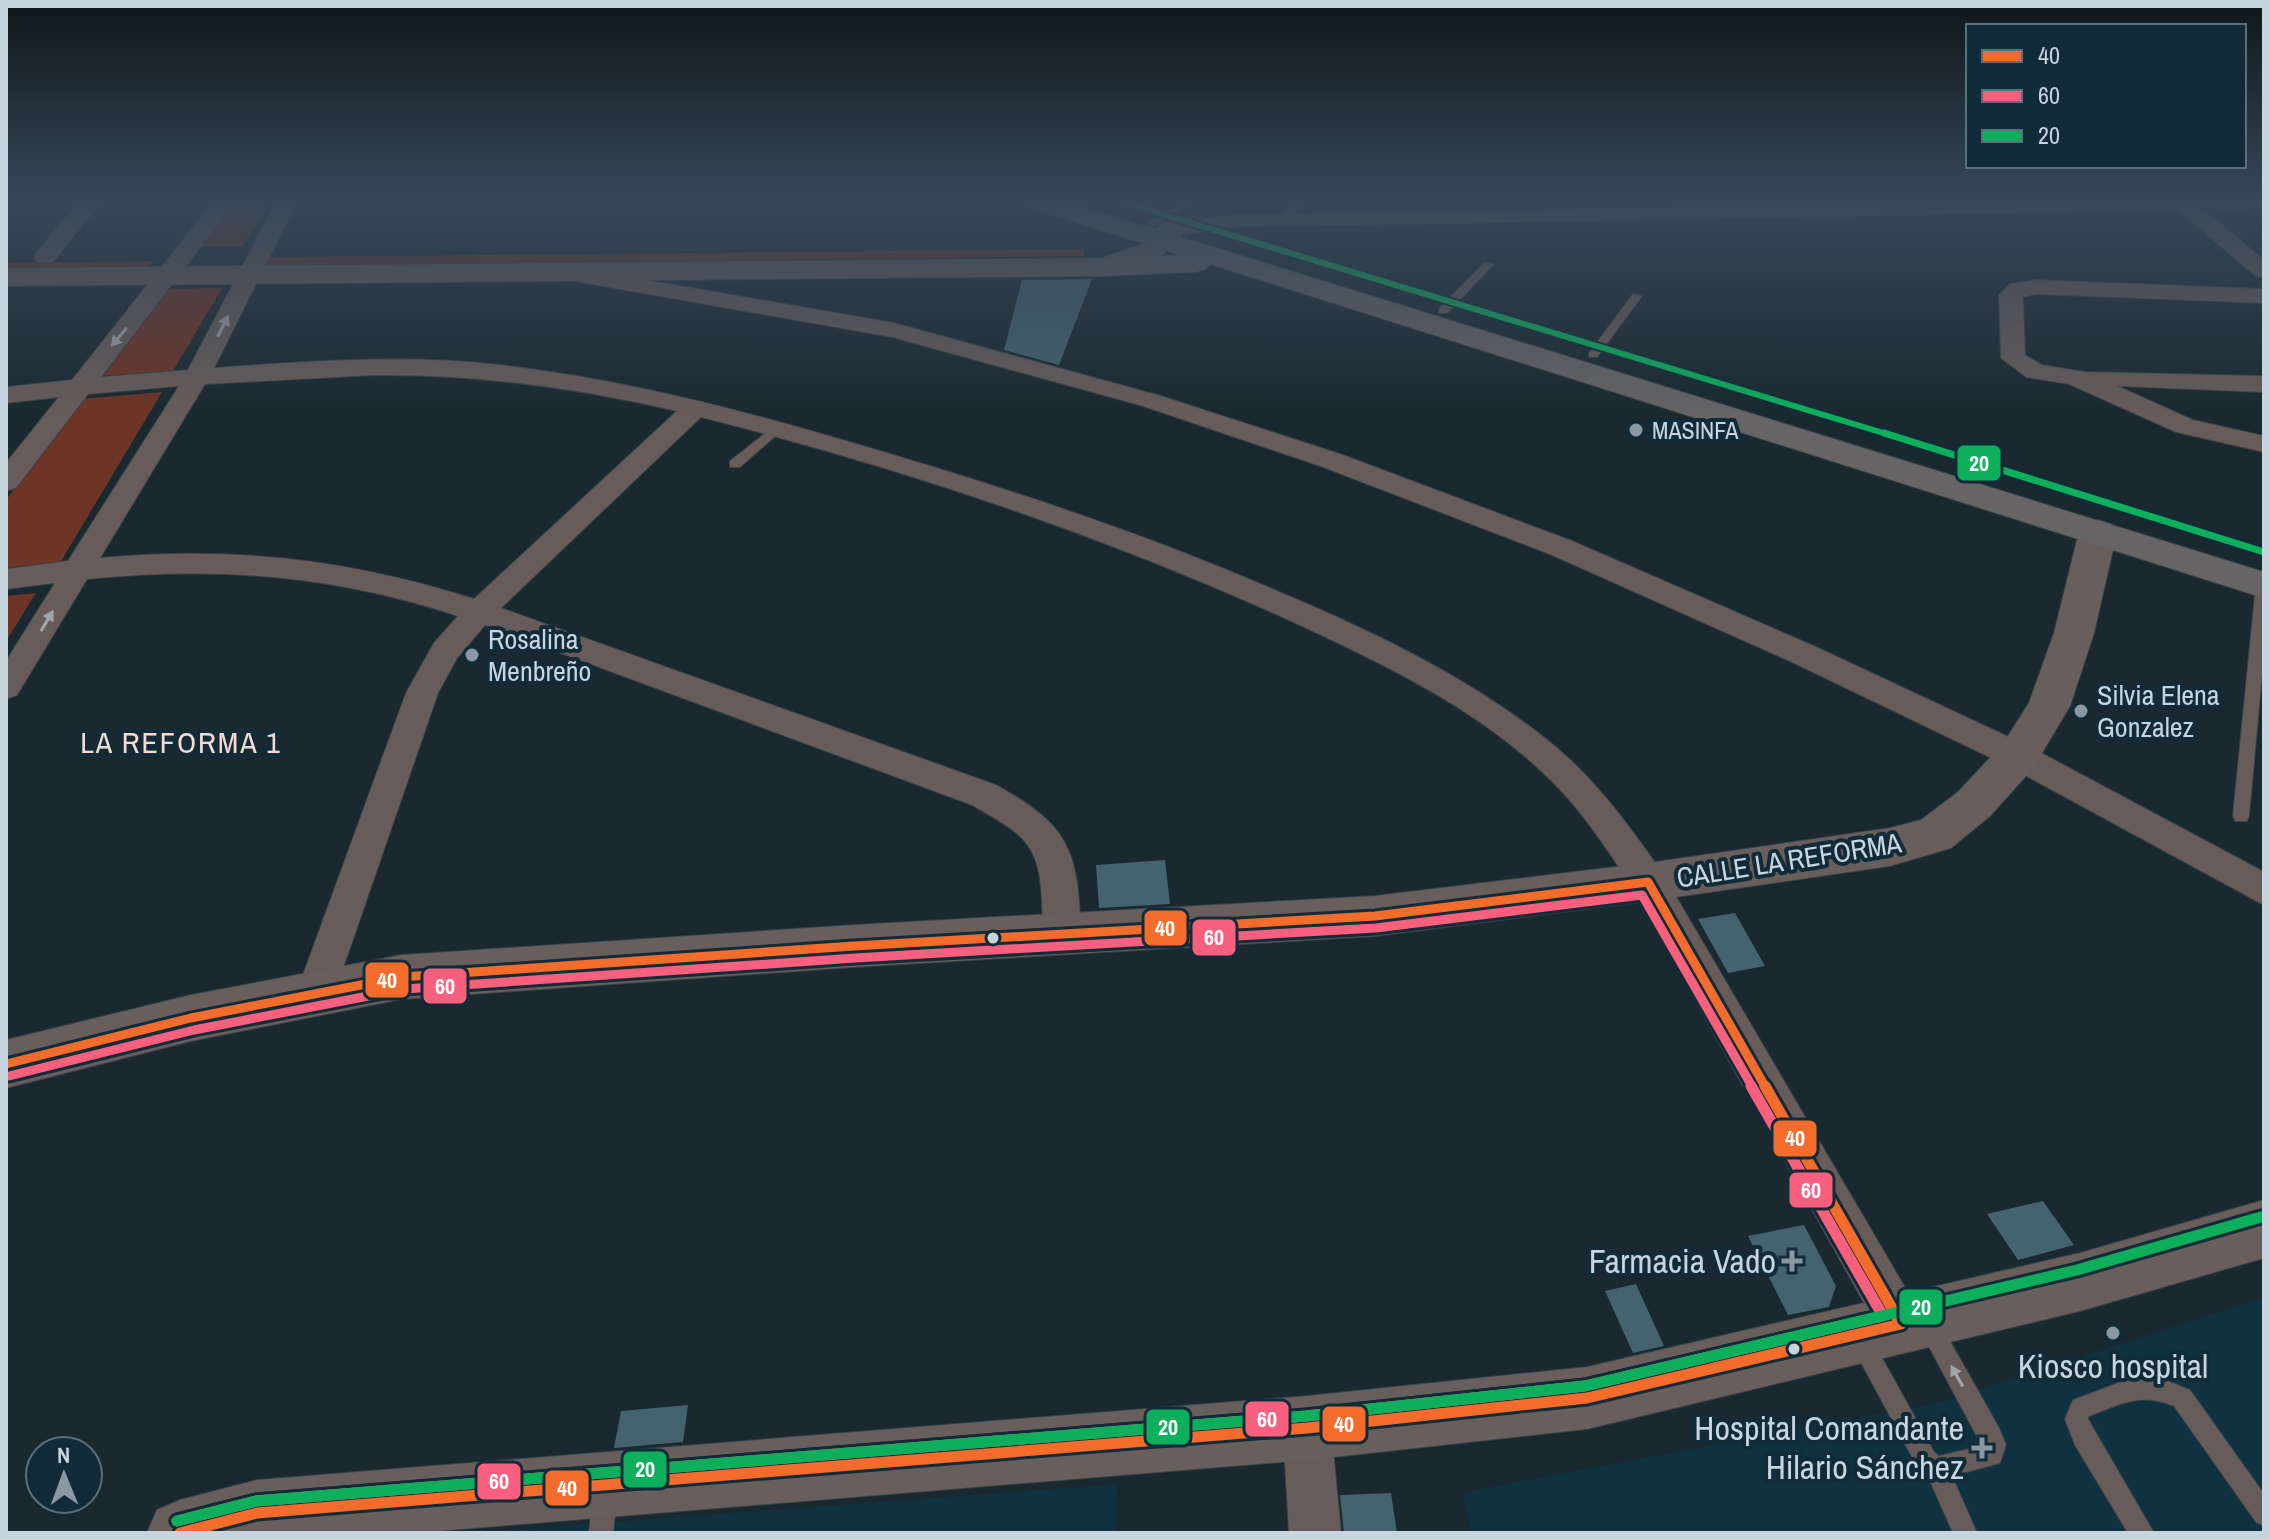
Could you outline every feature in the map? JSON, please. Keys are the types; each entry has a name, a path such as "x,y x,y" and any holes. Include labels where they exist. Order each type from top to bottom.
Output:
{"highway":[{"path":"1274,274 2098,532 2264,579"},
{"path":"1321,274 1593,355 2264,579"}],"street":[{"path":"6,277 52,274"},
{"path":"6,482 77,387 171,274"},
{"path":"6,687 198,375 250,274"},
{"path":"574,274 894,330 1152,401 1333,461 1562,548 1805,655 2018,756 2264,890"},
{"path":"2264,296 2036,287 2018,289 2011,295 2013,358 2035,372 2075,377 2264,384"},
{"path":"6,395 198,375 364,367 453,368 607,388 776,429 1007,498 1164,554 1355,638 1493,717 1562,770 1606,822 1648,882 1894,1326"},
{"path":"2075,377 2185,426 2264,444"},
{"path":"316,994 422,693 445,651 480,611 695,408"},
{"name":"CALLE LA REFORMA","path":"6,1064 191,1018 402,977 1375,916 1648,882 1890,847 1935,835 1974,804 2018,756 2049,706 2074,633 2098,532"},
{"path":"6,579 78,569 189,564 273,565 363,580 480,611 984,795 1018,813 1038,828 1053,850 1060,874 1062,934"},
{"path":"180,1533 257,1513 604,1509 1587,1398 2256,1240"},
{"path":"1307,1428 1315,1533"}],"lane":[{"path":"1443,311 1479,274"},
{"path":"1593,355 1637,296"},
{"path":"735,464 776,429"},
{"path":"2241,816 2264,579"},
{"path":"1894,1326 1994,1445 1992,1455 1936,1468"},
{"path":"1894,1326 1926,1460 1936,1468 1965,1533"},
{"path":"2142,1533 2083,1437 2076,1419 2081,1408 2137,1387 2160,1389 2182,1398 2264,1514"}],"shaded area":[{"path":"6,274 87,274 6,275"},
{"path":"222,288 173,371 98,376 161,289"},
{"path":"162,392 60,563 6,568 6,500 80,399"},
{"path":"36,593 6,641 6,596"},
{"name":"Hospital Comandante Hilario Sánchez","path":"2264,1297 2264,1533 1471,1533 1463,1492 1937,1403"},
{"path":"1117,1484 1116,1533 508,1533 509,1530"}],"building":[{"path":"1092,279 1059,365 1004,350 1022,280"},
{"path":"1165,860 1170,904 1099,908 1096,865"},
{"path":"1735,913 1765,966 1728,973 1698,919"},
{"path":"2043,1201 2074,1245 2018,1260 1987,1214"},
{"name":"Farmacia Vado","path":"1804,1225 1836,1286 1829,1307 1788,1315 1748,1236"},
{"path":"1636,1284 1664,1346 1633,1353 1605,1291"},
{"path":"688,1405 683,1442 614,1448 621,1411"},
{"path":"1391,1493 1397,1533 1344,1533 1340,1495"}],"transit line":[{"name":"20","path":"1362,274 2264,552"},
{"name":"40","path":"6,1064 191,1018 402,977 854,946 1375,916 1648,882 1901,1324 1587,1398 1307,1428 257,1513 180,1533"},
{"name":"60","path":"9,1076 194,1030 404,989 855,958 1376,928 1642,895 1883,1316 1585,1386 1306,1416 256,1501 177,1521"},
{"name":"20","path":"177,1521 256,1501 1306,1416 1585,1386 2077,1270 2261,1217"}],"place":[{"name":"MASINFA","path":"1636,430"},
{"name":"Rosalina Menbreño","path":"472,655"},
{"name":"Silvia Elena Gonzalez","path":"2081,711"},
{"name":"Farmacia Vado","path":"1792,1261"},
{"name":"Kiosco hospital","path":"2113,1333"},
{"name":"Hospital Comandante Hilario Sánchez","path":"1982,1448"}],"district":[{"name":"LA REFORMA 1","path":"181,742"}]}
